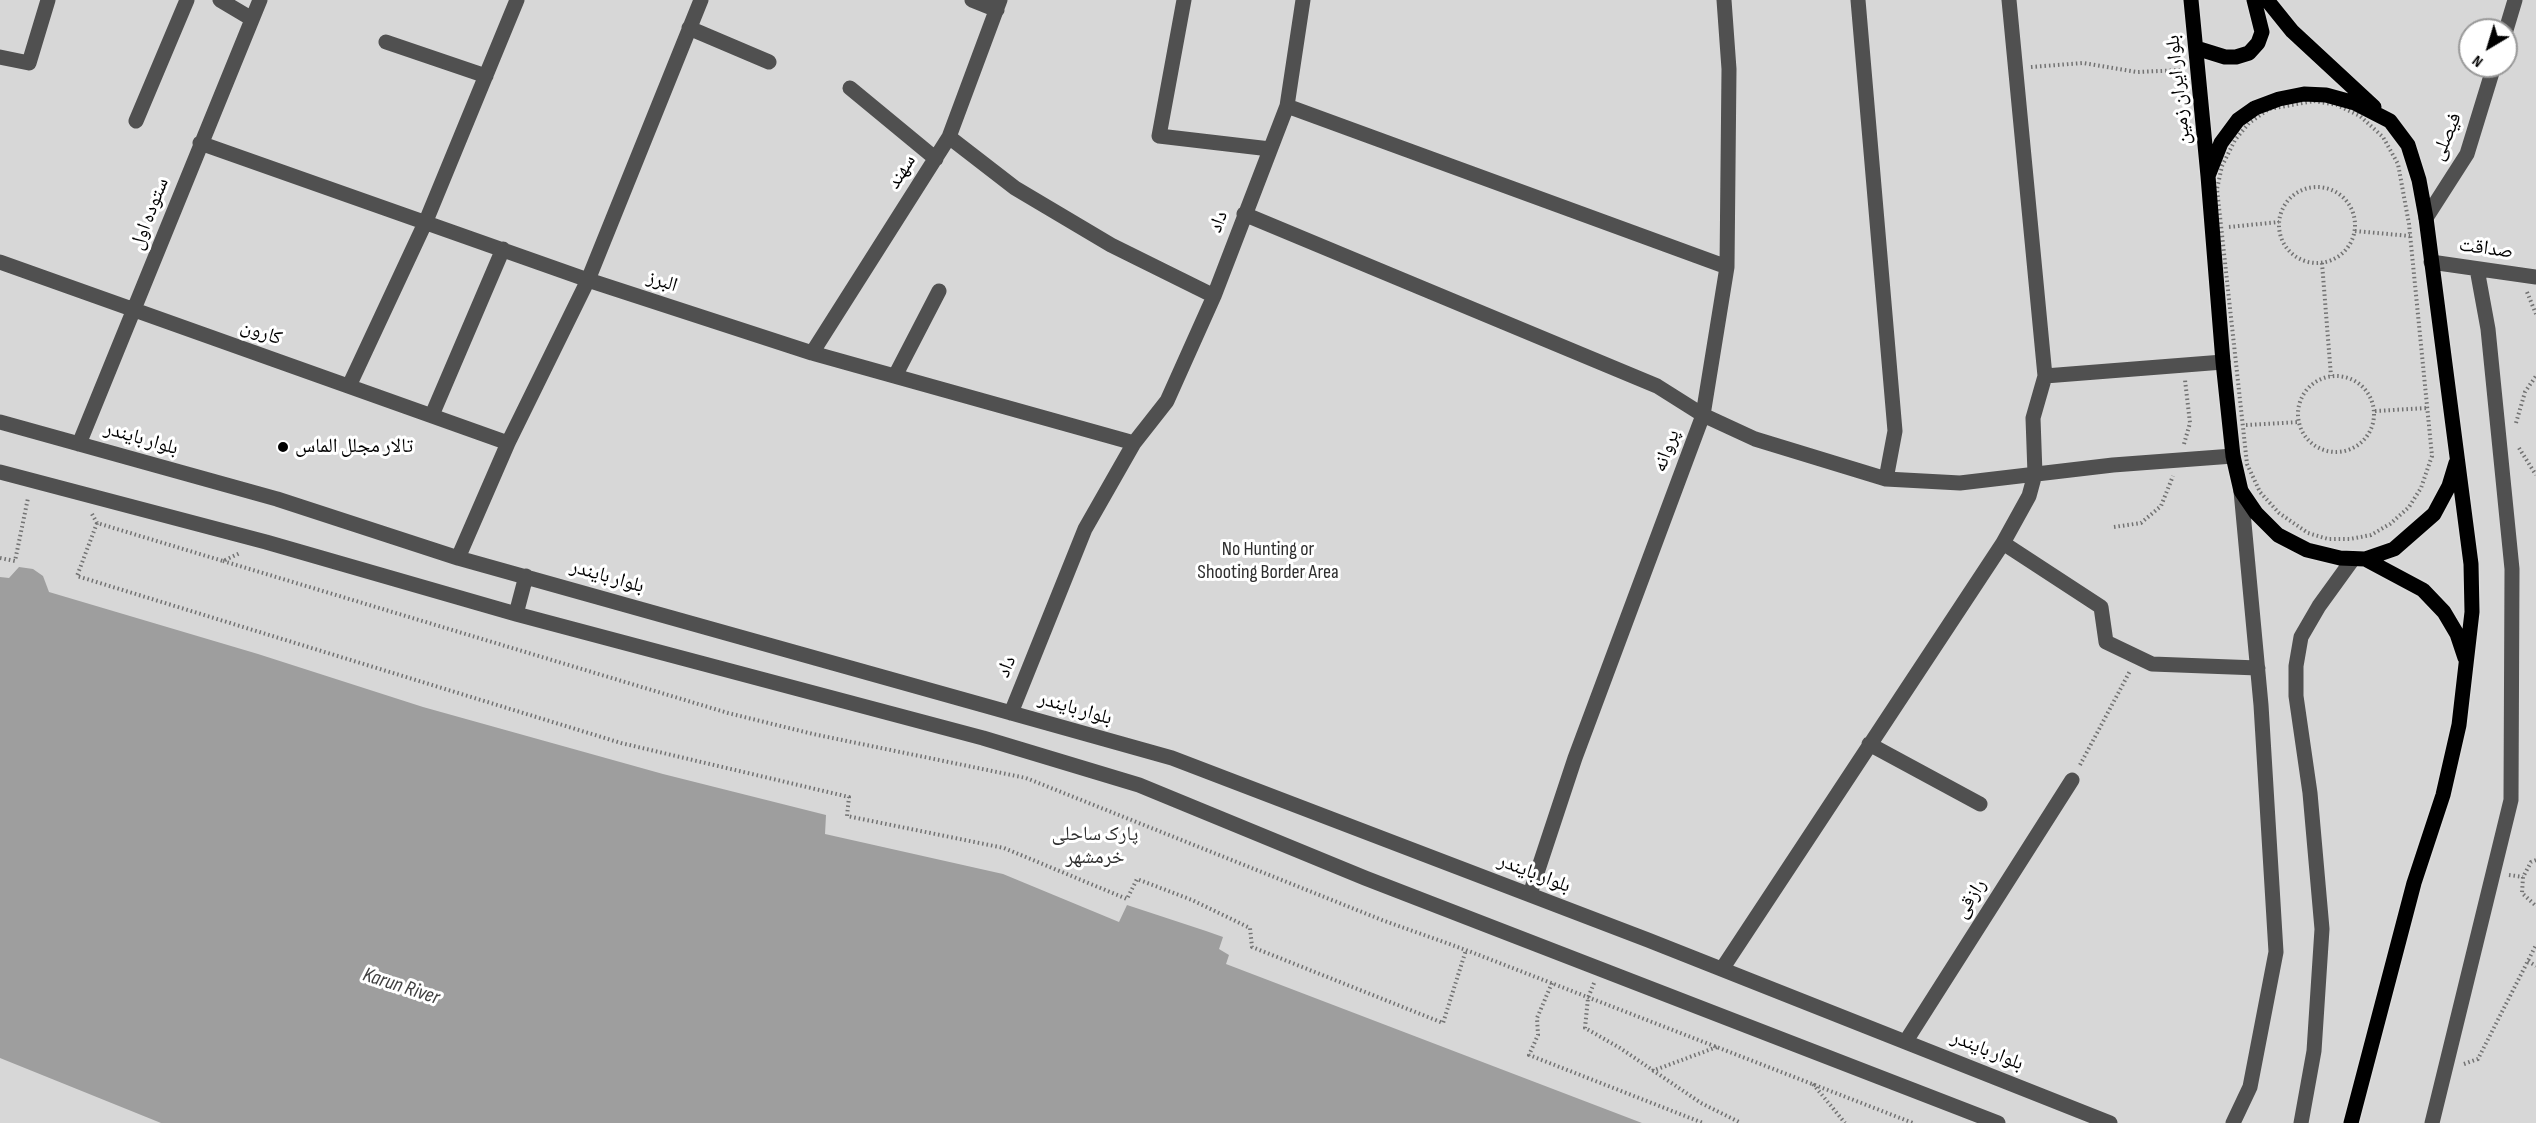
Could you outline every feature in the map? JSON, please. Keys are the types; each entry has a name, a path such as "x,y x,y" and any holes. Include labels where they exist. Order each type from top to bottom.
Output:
{"main road":[{"name":"بلوار ایران زمین","path":"2191,0 2208,176 2217,229 2223,362 2233,456 2241,491"},
{"path":"2196,48 2225,57 2236,57 2249,52 2258,43 2262,32 2254,0"},
{"path":"2267,0 2292,31 2390,121 2408,145 2419,180 2427,218 2471,564 2472,612 2459,725 2443,795 2414,883 2352,1120"},
{"path":"2208,176 2221,143 2238,120 2255,108 2279,99 2304,94 2326,95 2355,103 2390,121"},
{"path":"2359,559 2394,549 2434,514 2450,486 2458,458"},
{"path":"2241,491 2256,513 2278,535 2307,550 2359,559 2423,590 2444,612 2453,627 2467,663"}],"street":[{"path":"0,57 29,63 48,0"},
{"path":"136,121 187,0"},
{"path":"220,0 252,19"},
{"name":"ستوده اول","path":"79,444 260,0"},
{"path":"349,386 426,221 518,0"},
{"path":"458,558 508,443 588,280 701,0"},
{"path":"972,0 998,5"},
{"path":"1184,0 1159,136 1270,149"},
{"name":"داد","path":"1011,713 1086,529 1134,442 1167,401 1214,296 1287,106 1303,0"},
{"name":"پروانه","path":"1530,894 1575,758 1703,414 1727,267 1729,69 1724,0"},
{"path":"1858,0 1896,431 1886,479"},
{"path":"1722,969 2003,543 2029,496 2035,474 2032,418 2045,376 2009,0"},
{"path":"2510,18 2515,0"},
{"name":"سهند","path":"813,353 949,137 998,5"},
{"path":"689,28 769,62"},
{"path":"386,42 486,76"},
{"name":"فیصلی","path":"2427,218 2467,154 2490,78"},
{"path":"850,88 936,159"},
{"path":"1287,106 1727,267"},
{"path":"949,137 1015,188 1111,245 1214,296"},
{"name":"البرز","path":"200,143 588,280 813,353 1134,442"},
{"path":"1244,214 1657,386 1703,414 1755,440 1886,479 1960,483 2233,456"},
{"path":"432,415 503,249"},
{"name":"کارون","path":"0,262 508,443"},
{"name":"صداقت","path":"2431,262 2536,277"},
{"path":"2432,1123 2511,800 2512,569 2487,329 2477,269"},
{"path":"895,376 939,291"},
{"path":"2045,376 2223,362"},
{"name":"بلوار بایندر","path":"0,422 277,499 458,558 1172,758 1530,894 2110,1123"},
{"path":"0,472 266,542 516,614 983,738 1139,785 1365,878 1998,1123"},
{"path":"2233,1123 2250,1087 2276,952 2258,668 2241,491"},
{"path":"2003,543 2101,607 2106,642 2152,664 2258,668"},
{"path":"2301,1123 2314,1051 2322,929 2310,793 2296,696 2296,666 2301,638 2319,606 2359,559"},
{"path":"516,614 526,576"},
{"path":"1869,744 1980,804"},
{"name":"رازقی","path":"1906,1041 2072,780"}],"path":[{"path":"2015,68 2083,63 2137,72 2198,70"},
{"path":"2314,101 2337,105 2360,116 2383,137 2398,164 2410,236 2432,459 2421,488 2409,507 2390,524 2371,535 2350,539 2328,539 2308,532 2279,513 2260,492 2247,464 2217,229 2217,189 2222,166 2235,140 2250,123 2269,109 2314,101"},
{"path":"2320,187 2333,190 2344,198 2352,209 2355,231 2349,247 2339,257 2314,264 2301,260 2290,252 2282,241 2280,215 2286,203 2295,193 2307,188 2320,187"},
{"path":"2217,229 2279,222"},
{"path":"2355,231 2410,236"},
{"path":"2322,263 2331,376"},
{"path":"2331,376 2352,379 2363,387 2371,398 2375,411 2374,424 2368,436 2358,445 2346,451 2333,452 2320,448 2309,441 2301,430 2299,422 2299,404 2305,392 2314,382 2331,376"},
{"path":"2516,424 2525,392 2536,376"},
{"path":"2375,411 2427,408"},
{"path":"2242,426 2299,422"},
{"path":"2518,447 2536,475"},
{"path":"19,496 38,500"},
{"path":"0,558 15,561 28,498"},
{"path":"90,511 97,523 728,713 813,734 1026,778 1382,920 1466,950 1913,1123"},
{"path":"97,523 77,576 621,743 849,797 847,816 1004,848 1127,899 1137,879 1192,900 1250,928 1252,947 1443,1023 1466,950"},
{"path":"223,561 266,542"},
{"path":"2072,780 2138,657"},
{"path":"2536,860 2531,862 2523,878 2522,893 2530,903 2536,906"},
{"path":"2445,1069 2478,1059 2536,945"},
{"path":"2528,961 2536,966"},
{"path":"1552,983 1537,1018 1538,1035 1529,1055 1703,1123"},
{"path":"1588,998 1585,1028 1620,1048 1701,1103 1740,1123"},
{"path":"1651,1071 1717,1047"},
{"path":"1812,1083 1845,1123"}],"green space":[{"name":"No Hunting or Shooting Border Area","path":"0,0 2536,0 2536,1123 0,1123"}],"water":[{"name":"Karun River","path":"19,567 33,569 43,576 49,592 258,654 423,707 663,774 826,815 825,834 1003,874 1119,922 1127,905 1206,931 1223,937 1219,949 1229,955 1226,964 1642,1123 161,1123 0,1058 0,577 9,578"}],"place":[{"name":"تالار مجلل الماس","path":"283,447"}],"park label":[{"name":"پارک ساحلی خرمشهر","path":"1095,846"}]}
